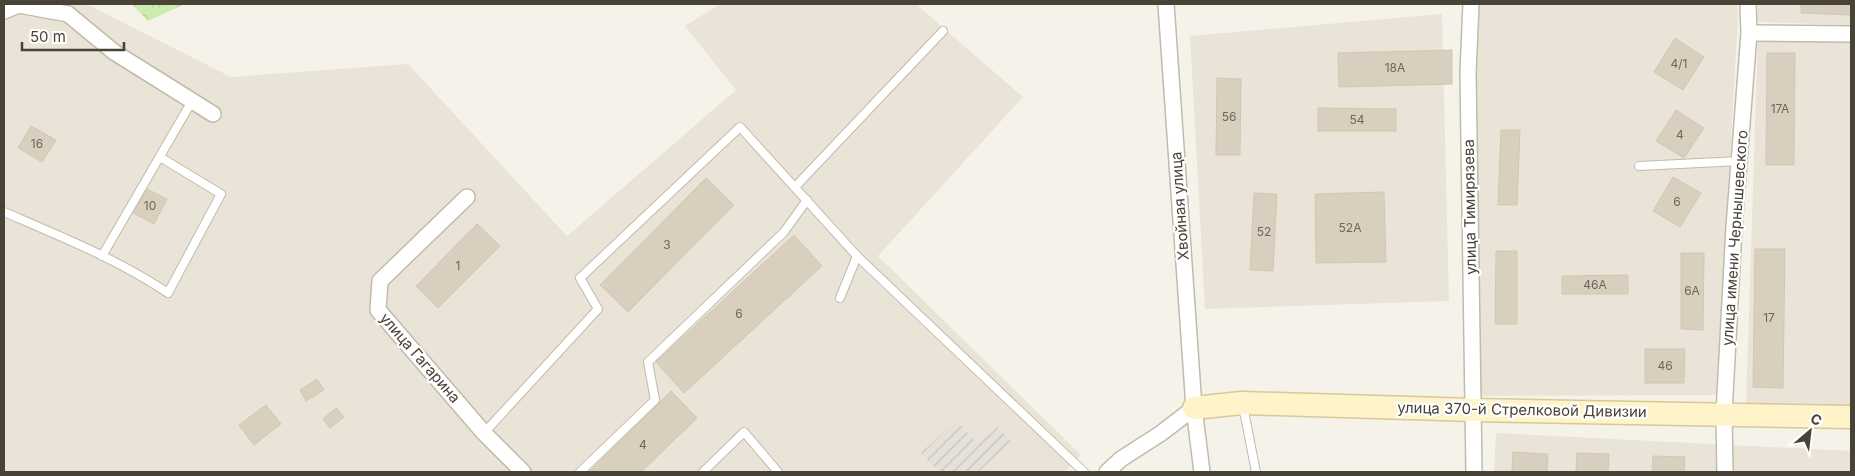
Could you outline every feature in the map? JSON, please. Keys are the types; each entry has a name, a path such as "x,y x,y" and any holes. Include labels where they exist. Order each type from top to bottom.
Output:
{"street":[{"name":"Хвойная улица","path":"1166,4 1194,408 1202,472"},
{"name":"улица Тимирязева","path":"1471,4 1468,73 1474,472"},
{"name":"улица имени Чернышевского","path":"1725,472 1724,414 1734,226 1749,32 1748,4"},
{"path":"4,11 19,5 68,14 114,52 214,114"},
{"path":"1749,32 1851,34"},
{"name":"улица Гагарина","path":"467,197 380,281 378,310 484,433 522,472"},
{"name":"улица 370-й Стрелковой Дивизии","path":"1194,408 1242,403 1474,410 1851,417"},
{"path":"1107,472 1121,459 1160,434 1194,408"}],"lane":[{"path":"795,187 943,31"},
{"path":"102,256 192,101"},
{"path":"484,433 598,309 580,278 740,127 857,256 1084,472"},
{"path":"4,212 102,256 168,293 221,194 160,157"},
{"path":"1639,166 1740,161"},
{"path":"580,472 655,400 648,362 784,232 806,200"},
{"path":"840,298 857,256"},
{"path":"1242,403 1256,472"},
{"path":"703,472 744,432 778,472"}],"shaded area":[{"path":"4,4 86,4 231,77 408,64 567,236 736,90 685,26 720,4 916,4 1023,97 878,256 1081,455 1065,472 4,472"},
{"path":"1478,4 1737,4 1738,19 1716,395 1481,396 1475,127"},
{"path":"1758,4 1851,4 1851,25 1758,22"},
{"path":"1442,14 1449,301 1205,309 1190,36"},
{"path":"1758,34 1851,38 1851,408 1746,406"},
{"path":"956,421 978,444 998,427 1011,442 978,472 939,472 921,453"},
{"path":"1496,433 1851,451 1851,472 1494,472"}],"green space":[{"path":"132,4 185,4 148,21"}],"building":[{"path":"1801,4 1851,4 1851,15 1801,13"},
{"path":"1675,38 1704,57 1683,90 1654,72"},
{"path":"1452,50 1452,84 1339,87 1338,53"},
{"path":"1767,53 1795,53 1794,165 1766,165"},
{"path":"1217,78 1241,79 1240,155 1216,155"},
{"path":"1318,108 1396,109 1396,131 1318,131"},
{"path":"1676,110 1704,128 1684,158 1656,141"},
{"path":"31,126 56,140 42,162 18,148"},
{"path":"1501,130 1520,130 1517,205 1498,205"},
{"path":"1673,177 1701,193 1680,227 1653,211"},
{"path":"706,178 734,205 628,312 600,285"},
{"path":"147,189 167,199 154,224 133,213"},
{"path":"1384,192 1386,262 1316,263 1315,194"},
{"path":"1254,193 1277,194 1273,271 1250,270"},
{"path":"477,224 500,246 438,308 416,286"},
{"path":"794,235 822,266 684,393 656,362"},
{"path":"1755,249 1785,249 1783,388 1753,387"},
{"path":"1496,251 1517,251 1517,324 1495,324"},
{"path":"1681,253 1704,253 1703,330 1681,329"},
{"path":"1628,275 1628,294 1562,294 1562,276"},
{"path":"1645,349 1685,349 1684,383 1645,383"},
{"path":"317,379 324,390 306,401 300,390"},
{"path":"671,391 697,418 641,472 589,472"},
{"path":"266,405 281,424 254,445 239,425"},
{"path":"336,408 344,417 330,428 323,419"},
{"path":"1513,452 1548,454 1547,472 1512,472"},
{"path":"1577,453 1609,454 1608,472 1576,472"},
{"path":"1653,456 1685,457 1684,472 1652,472"}]}
